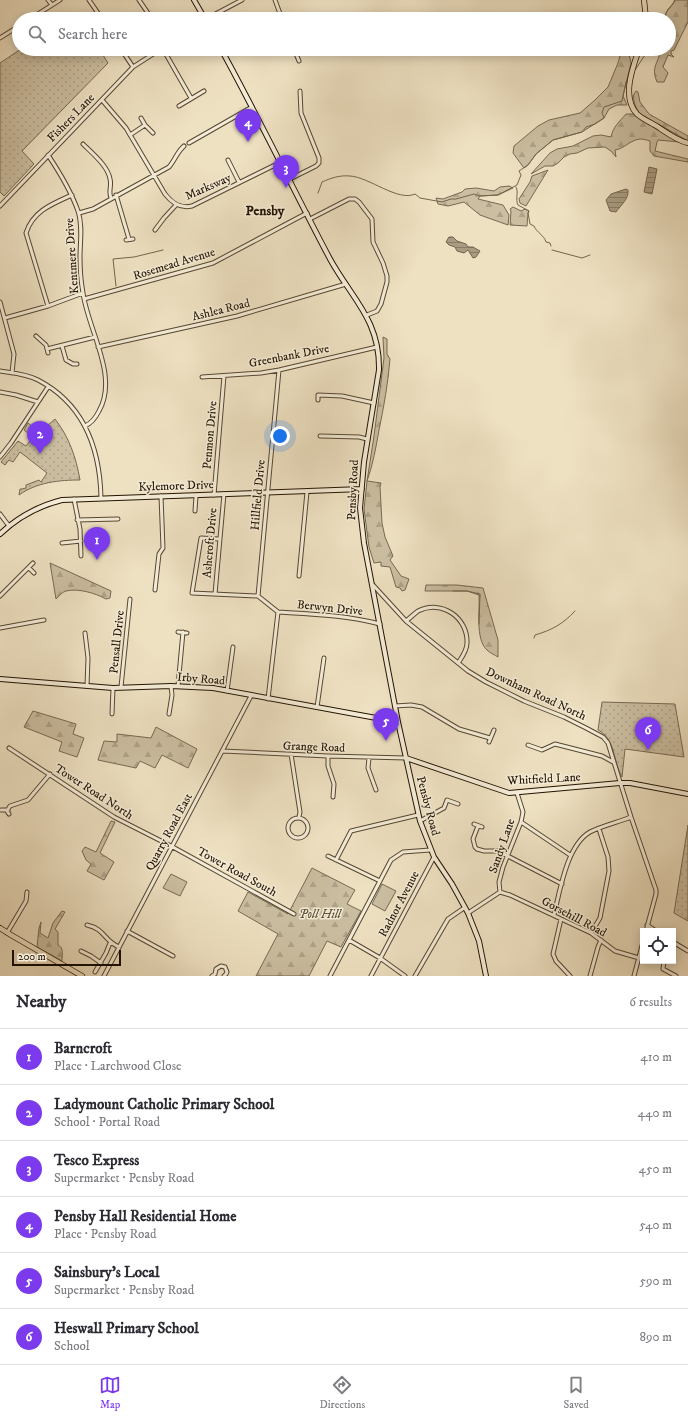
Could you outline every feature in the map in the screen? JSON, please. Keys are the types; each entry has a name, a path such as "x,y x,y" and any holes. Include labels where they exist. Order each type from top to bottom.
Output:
{"main road":[{"path":"644,0 645,12"},
{"path":"637,56 630,77 630,94 632,104 637,114 669,134 688,143"},
{"path":"0,928 82,976"}],"street":[{"path":"48,0 52,6"},
{"path":"42,12 60,0"},
{"path":"89,0 97,12"},
{"path":"139,0 147,12"},
{"path":"194,0 202,12"},
{"path":"219,12 242,0"},
{"path":"275,0 279,12"},
{"path":"0,38 12,30"},
{"path":"126,56 133,67"},
{"name":"Fishers Lane","path":"0,206 133,67 151,56"},
{"path":"166,56 191,98"},
{"name":"Pensby Road","path":"226,56 330,258 366,315 378,347 379,370 364,462 360,508 362,527 398,722 418,815 434,858 452,884 468,913 479,941 486,976"},
{"path":"297,56 299,61"},
{"path":"179,106 204,91"},
{"path":"290,179 319,163 319,158 301,114 300,91"},
{"name":"Marksway","path":"102,100 130,134 165,194 176,205 183,207 192,206 281,162"},
{"path":"189,142 252,107"},
{"path":"142,118 145,125 153,133"},
{"path":"130,134 145,125"},
{"path":"83,144 100,160 110,177 111,198"},
{"path":"79,213 93,209 169,167 175,161 184,146"},
{"name":"Kentmere Drive","path":"48,155 58,169 72,195 79,213 80,258 83,293 104,368 106,392 96,416 90,424 85,426"},
{"path":"228,160 240,182"},
{"path":"48,306 26,233 32,218 43,210 72,195"},
{"path":"116,196 129,239"},
{"path":"310,219 348,199 354,199 359,202 370,215 372,219 373,242 386,270 387,282 381,304 377,311 366,315"},
{"path":"155,230 176,205"},
{"name":"Rosemead Avenue","path":"84,299 213,263 307,213"},
{"name":"Ashlea Road","path":"98,347 237,316 346,284"},
{"path":"5,318 48,306 83,293"},
{"path":"0,302 14,354 12,373"},
{"path":"36,336 46,345 47,351 95,337"},
{"path":"62,346 66,360 73,364 77,364"},
{"name":"Greenbank Drive","path":"202,377 279,370 378,347"},
{"path":"64,355 69,354"},
{"name":"Hillfield Drive","path":"258,596 279,370"},
{"path":"0,371 38,380 55,391 79,414 93,443 100,475 101,498"},
{"name":"Penmon Drive","path":"214,495 224,376"},
{"path":"0,457 48,387"},
{"path":"0,392 38,402"},
{"path":"318,400 318,395 342,396 374,403"},
{"path":"320,436 367,439"},
{"name":"Kylemore Drive","path":"0,534 9,526 37,508 62,500 362,489"},
{"path":"299,576 307,492"},
{"name":"Ashcroft Drive","path":"215,594 224,494"},
{"path":"155,590 159,554 163,548 161,496"},
{"path":"195,511 196,496"},
{"path":"74,499 81,541 81,556"},
{"path":"0,514 9,526"},
{"path":"78,520 118,519"},
{"path":"65,537 64,542 81,541"},
{"path":"219,540 200,538 192,593 258,596 278,612 268,699"},
{"path":"0,596 33,563"},
{"path":"29,568 34,573"},
{"name":"Downham Road North","path":"372,585 406,621 468,671 493,686 524,701 564,717 603,737 608,743 656,890 646,928"},
{"name":"Pensall Drive","path":"121,687 130,599"},
{"path":"406,621 418,611 425,609 443,608 453,613 464,626 467,644 465,652 458,663"},
{"name":"Berwyn Drive","path":"278,612 335,616 360,619 380,624"},
{"path":"0,628 44,620"},
{"path":"178,632 187,633"},
{"path":"178,686 183,632"},
{"path":"85,633 88,658 87,686"},
{"path":"227,691 233,647"},
{"path":"317,708 324,658"},
{"name":"Irby Road","path":"0,679 113,688 171,686 213,688 398,722"},
{"path":"169,714 172,695 171,686"},
{"path":"112,714 113,688"},
{"name":"Quarry Road East","path":"104,976 251,696"},
{"path":"395,706 411,705 422,707 459,728 490,740 494,730"},
{"path":"528,745 542,750 555,744 602,756 613,762"},
{"name":"Tower Road North","path":"9,748 114,817 171,846"},
{"name":"Grange Road","path":"222,751 369,758 406,758"},
{"path":"291,754 300,812 299,817"},
{"path":"328,756 328,766 334,784 333,797"},
{"path":"369,758 368,768 376,790"},
{"name":"Whitfield Lane","path":"406,758 509,793 630,783 688,794"},
{"path":"9,814 8,810 12,804 28,800 50,774"},
{"name":"Sandy Lane","path":"468,913 500,892 500,882 504,867 521,822 523,812 517,793"},
{"path":"420,821 444,808 447,800 458,804"},
{"path":"1,810 8,810"},
{"path":"336,860 351,831 418,815"},
{"path":"299,817 305,821 308,827 307,834 302,838 295,838 289,835 287,829 289,823 293,819 299,817"},
{"path":"554,914 570,855 581,839 591,832 631,817"},
{"path":"521,822 570,855"},
{"path":"474,824 482,827"},
{"path":"478,826 473,837 475,847 480,851 498,851 562,884"},
{"path":"590,933 600,918 609,871 608,857 599,829"},
{"name":"Tower Road South","path":"171,846 294,914"},
{"path":"330,976 391,860 403,852 430,850"},
{"path":"328,856 380,881"},
{"name":"Radnor Avenue","path":"371,976 434,858"},
{"path":"7,933 26,900 27,892"},
{"name":"Gorsehill Road","path":"500,892 554,914 590,933 616,951 639,958"},
{"path":"415,976 448,918 464,908"},
{"path":"561,919 553,954 556,961 570,976"},
{"path":"647,925 652,928"},
{"path":"87,926 97,928 105,935 110,943 119,947"},
{"path":"127,931 173,956"},
{"path":"349,940 380,958 405,976"},
{"path":"590,976 601,940"},
{"path":"95,972 110,943"},
{"path":"676,944 688,951"},
{"path":"81,952 92,956 101,963"},
{"path":"634,976 640,954"},
{"path":"664,964 663,969 676,975"},
{"path":"212,976 217,975 216,969 223,966 227,972 224,976"}],"green space":[{"path":"675,0 688,0 688,22 676,46 676,12 667,12"},
{"path":"12,55 104,56 108,63 22,151 34,164 4,196 0,192 0,63"},
{"path":"620,56 630,56 631,63 623,96 627,105 617,105 609,109 604,118 582,132 553,140 536,154 524,168 513,153 514,146 538,126 549,120 580,113 608,87"},
{"path":"659,56 668,56 663,67 668,73 664,82 657,82 655,68"},
{"path":"636,91 638,92 640,102 649,114 688,136 688,141 639,113 633,96"},
{"path":"626,114 634,114 679,142 658,140 655,151 688,159 688,162 654,156 650,151 650,141 640,139 615,150 616,157 605,147 588,148 577,153 570,154 553,166 545,166 531,174 550,153 557,149 573,146 593,136 601,135 611,137 615,127"},
{"path":"548,170 526,206 520,203 519,199 530,182 532,176"},
{"path":"509,186 513,188 498,195 480,196 478,199 503,205 509,215 508,225 480,215 464,202 448,206 438,204 436,198 443,199 462,192 465,189 476,188 494,191 500,187"},
{"path":"513,207 521,211 525,209 529,211 527,226 510,225 510,209"},
{"path":"383,337 387,339 387,354 390,359 387,386 371,468 367,481 384,358"},
{"path":"55,419 71,448 80,480 57,481 33,487 19,495 20,489 26,488 26,485 39,480 41,482 47,473 20,452 13,462 9,460 5,465 1,462 18,441 26,446 33,437 24,430 28,423 40,432"},
{"path":"367,481 381,483 382,523 385,537 393,556 390,560 401,576 409,579 405,590 402,591 400,588 396,587 390,567 381,566 381,562 374,563 369,547 364,509"},
{"path":"50,563 111,591 110,598 106,599 92,593 71,590 61,594 56,599"},
{"path":"426,585 457,585 483,588 498,640 498,657 487,650 481,639 479,632 479,595 467,591 425,591"},
{"path":"602,702 675,704 684,757 625,749 622,777 608,739 598,730"},
{"path":"33,711 76,724 73,734 84,738 77,757 59,751 62,742 24,727"},
{"path":"156,727 197,749 188,768 162,755 155,768 140,761 136,768 98,760 104,741 117,742 117,734 151,738"},
{"path":"111,821 115,822 100,853 114,862 104,880 87,871 91,864 86,860 82,851 85,847 96,852"},
{"path":"688,825 688,921 674,913"},
{"name":"Poll Hill","path":"312,868 355,890 347,904 361,911 341,947 327,941 309,976 256,976 278,934 238,911 248,892 288,914"},
{"path":"171,874 187,882 180,896 163,888"},
{"path":"382,884 396,891 385,911 372,904"},
{"path":"62,911 65,912 55,929 58,932 58,945 62,950 62,961 37,947 41,922 40,933 48,938 53,923"}],"shaded area":[{"path":"649,167 657,169 652,194 644,192"},
{"path":"626,189 628,190 628,193 624,202 616,212 610,211 606,200 611,194"},
{"path":"449,237 453,237 457,241 466,244 468,247 473,247 480,251 476,257 473,258 468,250 464,253 457,251 455,247 446,242"}],"waterway":[{"path":"667,12 675,0"},
{"path":"635,70 644,56"},
{"path":"318,193 322,182 336,177 350,176 366,180 400,195 408,196 415,194 420,198 442,202 474,194 480,196 498,195 517,185 521,175 519,171 528,165 536,154 553,140 582,132 586,127 595,124 604,118 602,113 604,107 622,101 628,79"},
{"path":"516,187 518,205 529,211 530,224 534,226 546,242 550,243 551,246"},
{"path":"116,286 113,259 134,257 163,250"},
{"path":"552,250 582,258 590,255"},
{"path":"453,591 467,591 480,594 479,624"},
{"path":"534,638 535,635 552,629 562,623 575,611"}],"place":[{"name":"Pensby Hall Residential Home","path":"248,142"},
{"name":"Tesco Express","path":"286,188"},
{"name":"Ladymount Catholic Primary School","path":"40,454"},
{"name":"Barncroft","path":"97,560"},
{"name":"Sainsbury's Local","path":"386,741"},
{"name":"Heswall Primary School","path":"648,750"}],"district":[{"name":"Pensby","path":"265,211"}]}
